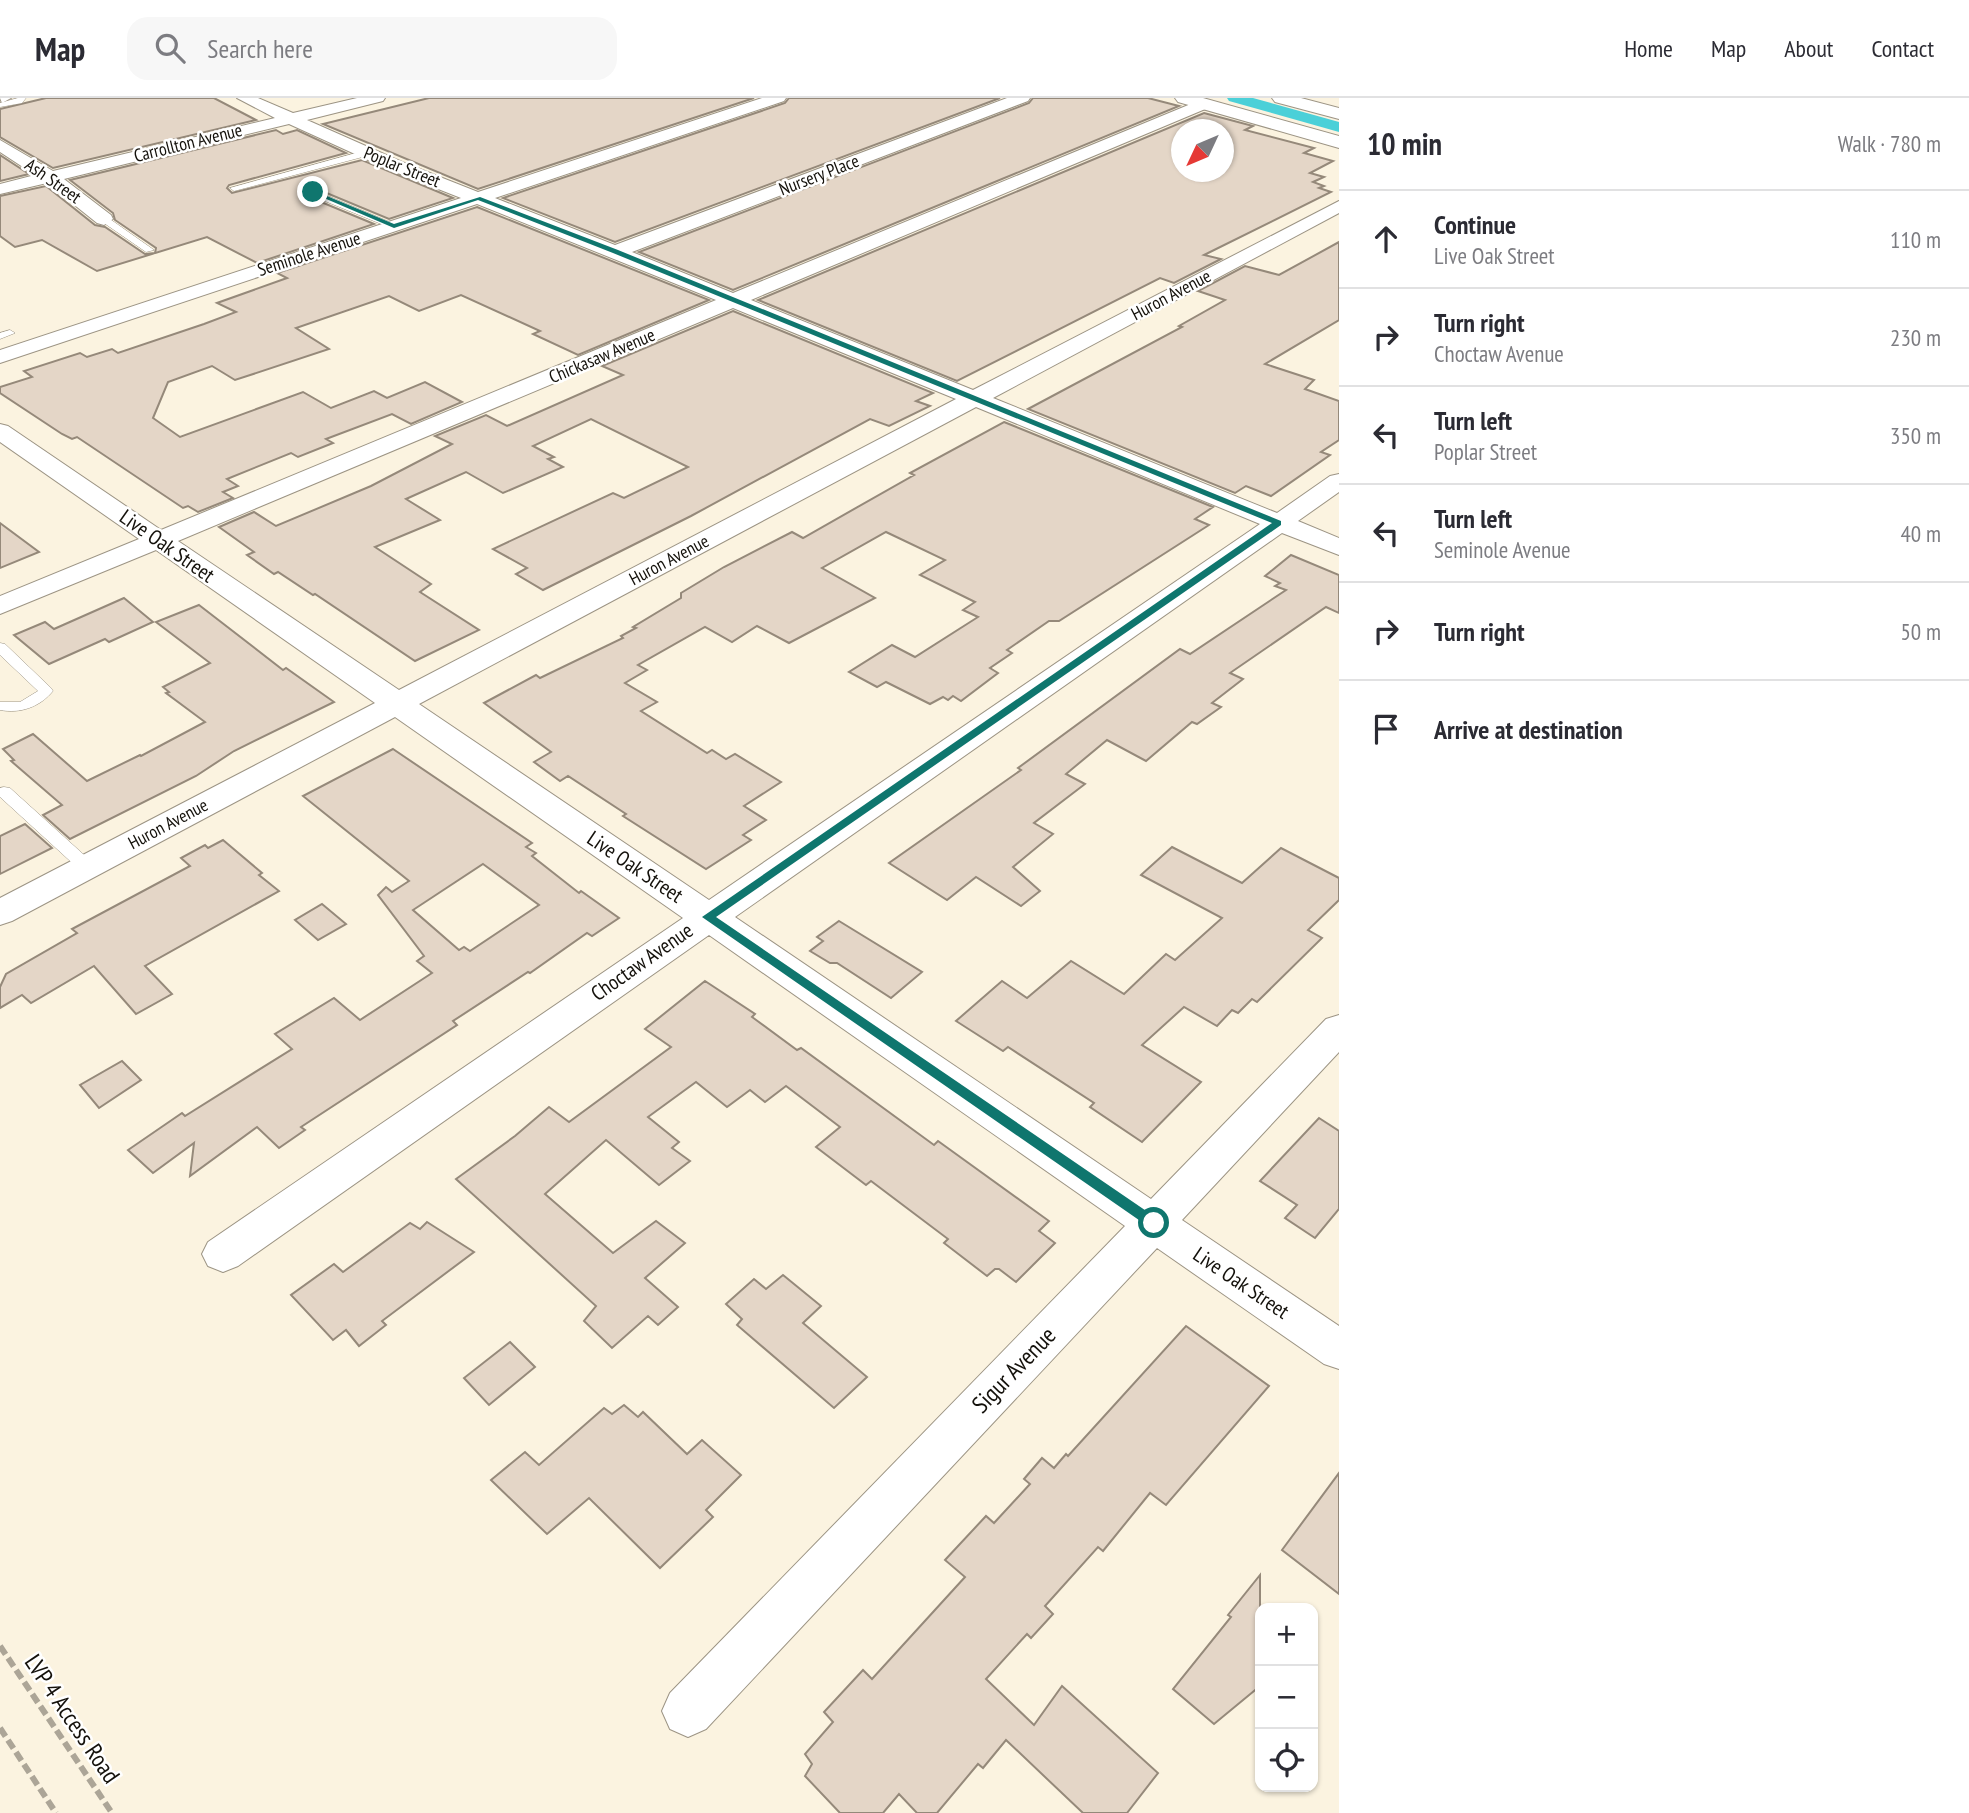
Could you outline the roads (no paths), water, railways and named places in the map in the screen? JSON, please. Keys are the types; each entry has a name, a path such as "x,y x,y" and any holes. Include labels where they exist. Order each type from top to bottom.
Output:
{"main road":[{"path":"1281,98 1339,114"},
{"path":"1194,101 1339,142"}],"street":[{"name":"Poplar Street","path":"246,98 367,153 615,251 973,400 1339,547"},
{"name":"Carrollton Avenue","path":"0,189 377,98"},
{"name":"Seminole Avenue","path":"0,357 778,98"},
{"name":"Nursery Place","path":"615,251 1022,98"},
{"name":"Chickasaw Avenue","path":"0,606 734,301 1194,101"},
{"name":"Ash Street","path":"0,145 50,177 104,219"},
{"name":"Huron Avenue","path":"3,907 87,867 1339,206"},
{"name":"Live Oak Street","path":"0,431 1339,1350"},
{"name":"Choctaw Avenue","path":"223,1254 1339,481"},
{"name":"Sigur Avenue","path":"688,1711 1339,1029"}],"lane":[{"path":"0,105 22,98"},
{"path":"234,188 367,153"},
{"path":"313,192 394,226"},
{"path":"104,219 149,250"},
{"path":"0,647 46,691 24,705 13,708 0,706"},
{"path":"4,792 87,867"}],"waterway":[{"path":"1235,98 1339,127"}]}
